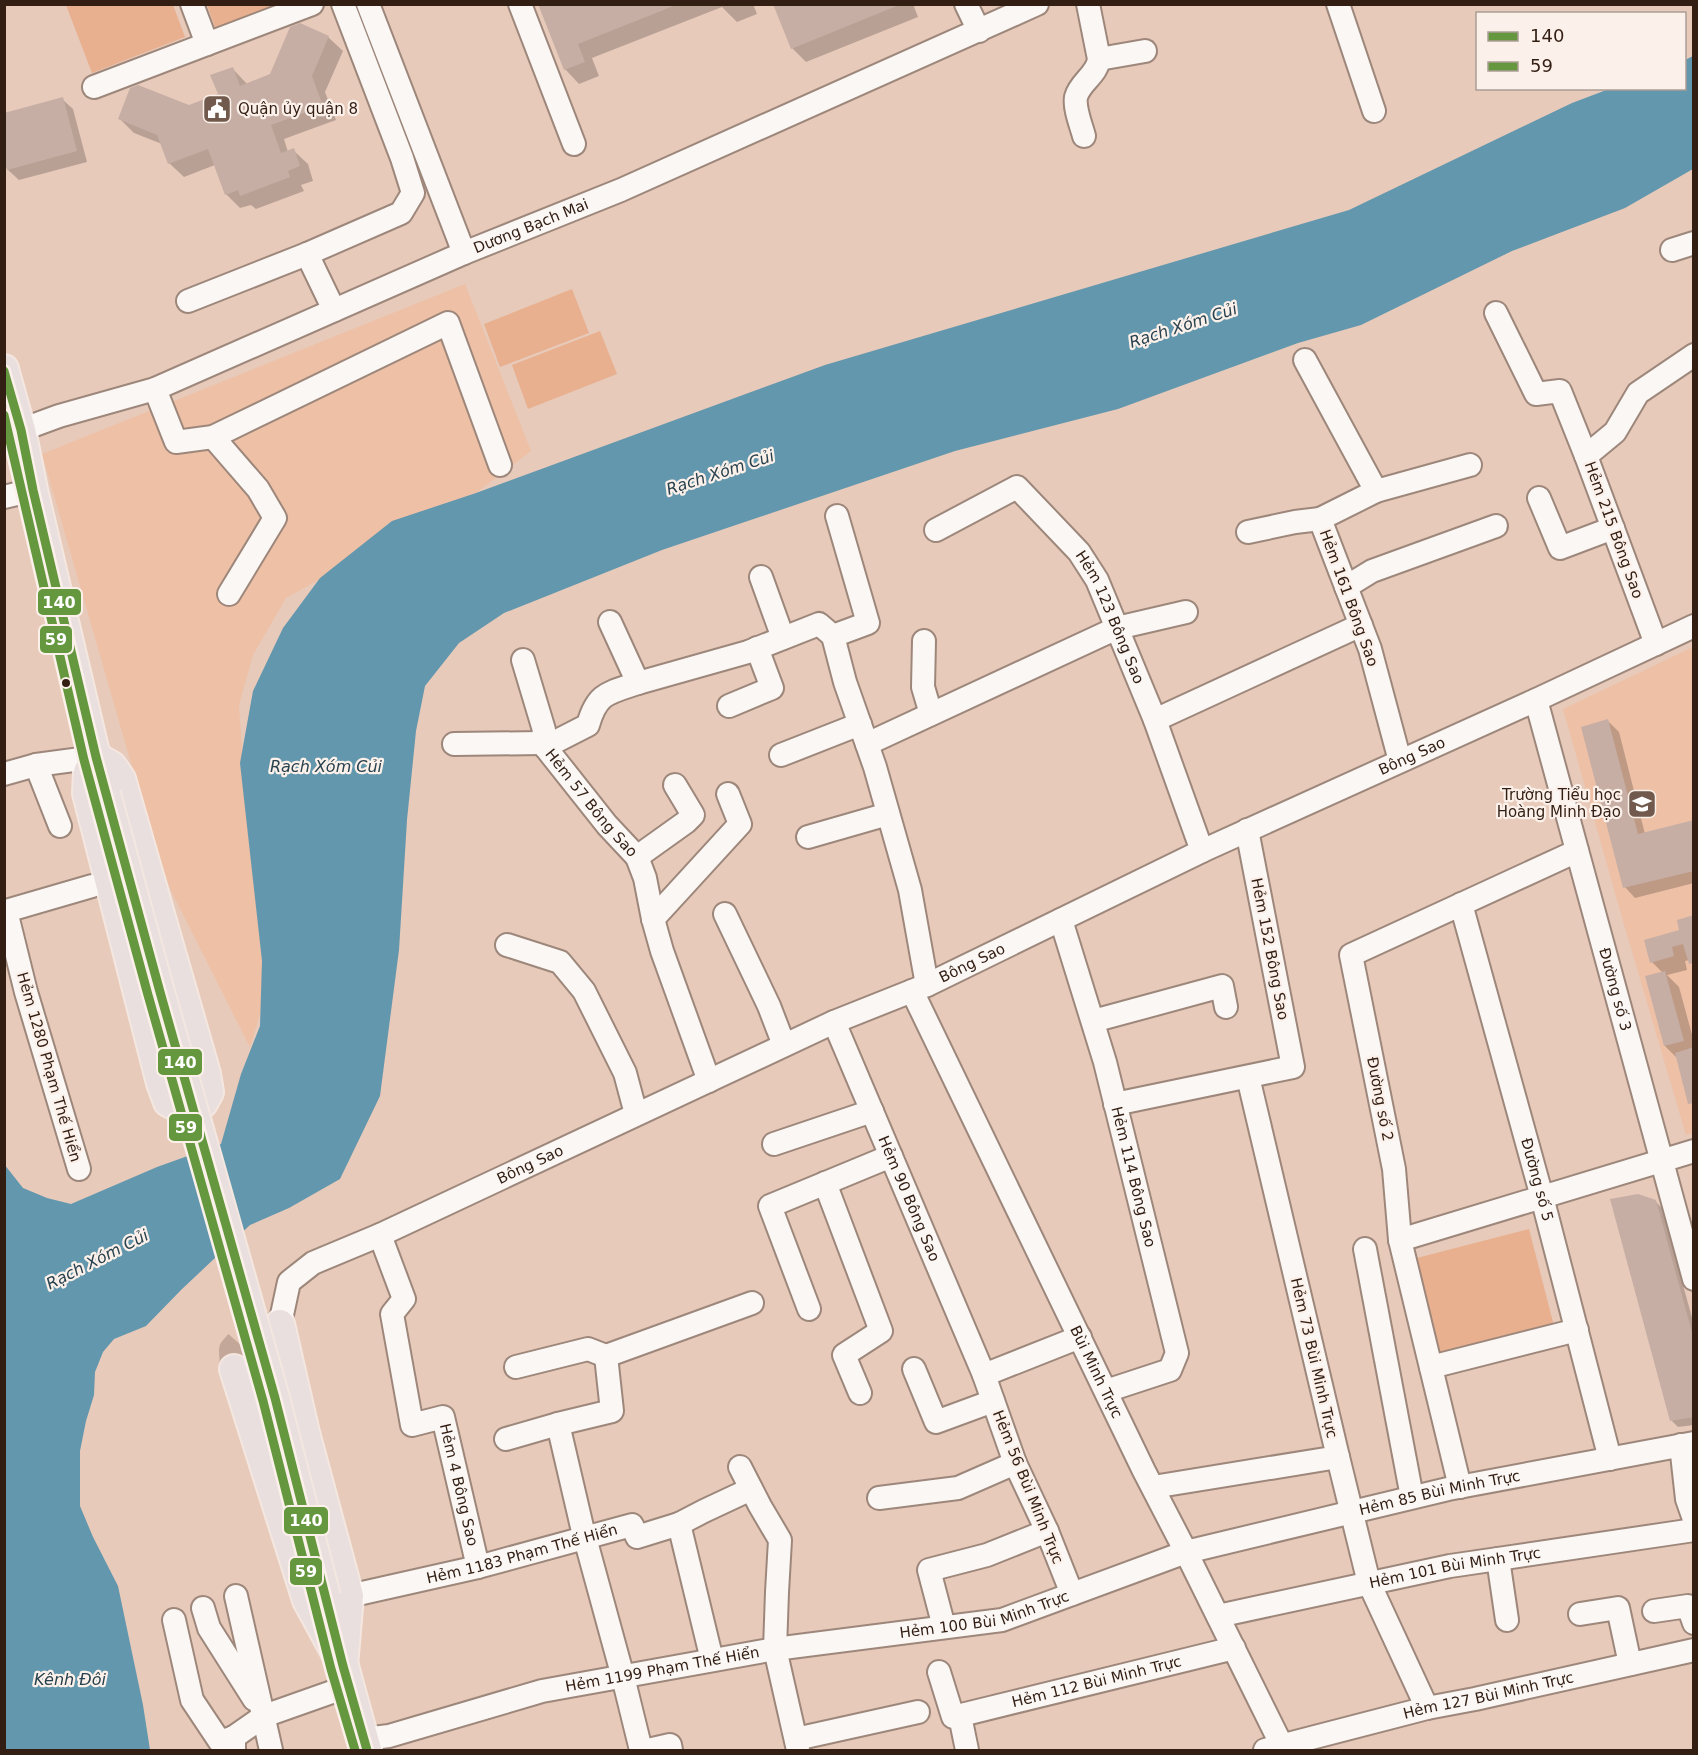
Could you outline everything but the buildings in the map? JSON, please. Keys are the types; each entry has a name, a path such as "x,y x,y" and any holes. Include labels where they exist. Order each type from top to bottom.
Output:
{"main road":[{"path":"4,369 21,430 33,490 106,794 275,1398 337,1597"},
{"path":"96,757 112,766 121,779 206,1074 209,1092 203,1103 179,1108 168,1102 161,1083 87,793 88,772 96,757"},
{"path":"280,1324 305,1433 337,1597 346,1676 366,1745"},
{"path":"234,1369 307,1600 346,1676"}],"street":[{"path":"192,4 207,44"},
{"path":"94,87 312,4"},
{"path":"188,301 307,254 401,213 412,193 402,158 343,4"},
{"path":"368,4 464,253"},
{"path":"520,4 574,144"},
{"path":"966,4 979,31"},
{"name":"Dương Bạch Mai","path":"21,430 59,416 155,389 464,253 621,190 1037,4"},
{"path":"1084,136 1076,104 1077,95 1098,67 1099,59 1088,4"},
{"path":"1338,4 1374,111"},
{"path":"1099,59 1145,51"},
{"path":"1672,250 1694,243"},
{"path":"307,254 334,310"},
{"path":"1496,313 1536,394 1560,391 1586,456"},
{"path":"155,389 176,442 213,436 448,323 500,465"},
{"name":"Hẻm 215 Bông Sao","path":"1656,644 1586,456 1615,432 1638,393 1694,355"},
{"path":"1305,360 1376,491"},
{"path":"213,436 258,489 275,518 229,594"},
{"name":"Hẻm 161 Bông Sao","path":"1400,761 1370,649 1320,519 1376,491 1470,465"},
{"name":"Hẻm 123 Bông Sao","path":"936,530 1017,487 1079,552 1097,580 1155,720 1202,851"},
{"path":"4,497 33,490"},
{"path":"1539,498 1560,548 1612,528"},
{"path":"454,744 544,745 588,725 597,701 612,692 757,648 819,624 833,636 868,623 837,516"},
{"path":"1248,532 1320,519"},
{"path":"1346,587 1372,571 1496,526"},
{"path":"761,577 783,638"},
{"path":"781,755 931,714 1117,628 1186,612"},
{"path":"610,622 638,683"},
{"path":"1155,720 1360,626"},
{"name":"Bông Sao","path":"280,1324 289,1282 313,1263 380,1235 834,1022 920,988 1202,851 1694,626"},
{"name":"Bùi Minh Trực","path":"833,636 845,682 910,890 920,988 1080,1337 1234,1648 1277,1749"},
{"path":"924,641 923,687 931,714"},
{"path":"729,706 772,688 757,648"},
{"name":"Hẻm 57 Bông Sao","path":"523,660 543,730 544,745 607,825 637,857 645,878 662,951 709,1081"},
{"name":"Đường số 3","path":"1536,700 1694,1279"},
{"path":"4,774 36,765 96,757"},
{"path":"36,765 60,826"},
{"path":"637,857 693,815 675,785"},
{"path":"653,919 740,824 728,794"},
{"path":"808,837 888,814"},
{"name":"Hẻm 152 Bông Sao","path":"1247,830 1293,1067 1248,1077"},
{"name":"Đường số 2","path":"1460,1487 1400,1240 1394,1170 1351,955 1577,850"},
{"name":"Hẻm 1280 Phạm Thế Hiển","path":"79,1169 26,992 5,907 92,886"},
{"name":"Đường số 5","path":"1461,904 1542,1197 1610,1459"},
{"path":"725,914 769,1006 784,1045"},
{"name":"Hẻm 114 Bông Sao","path":"1061,920 1093,1021 1177,1353 1170,1370 1106,1391"},
{"path":"507,945 560,962 584,991 625,1073 636,1114"},
{"path":"1093,1021 1222,986 1226,1007"},
{"name":"Hẻm 90 Bông Sao","path":"834,1022 984,1375"},
{"path":"1115,1104 1248,1077"},
{"name":"Hẻm 73 Bùi Minh Trực","path":"1153,1488 1338,1457 1248,1077"},
{"path":"774,1144 872,1111"},
{"path":"1400,1240 1694,1150"},
{"path":"809,1309 770,1206 891,1156"},
{"path":"825,1183 881,1331 844,1356 860,1393"},
{"name":"Hẻm 4 Bông Sao","path":"380,1235 404,1299 392,1314 412,1425 443,1417 478,1567"},
{"path":"1365,1249 1412,1497"},
{"path":"516,1367 588,1349 606,1356 752,1303"},
{"path":"1431,1366 1577,1330"},
{"path":"984,1375 1080,1337"},
{"path":"506,1439 612,1411 606,1356"},
{"path":"914,1369 936,1422 993,1401"},
{"name":"Hẻm 56 Bùi Minh Trực","path":"984,1375 1015,1462 1047,1531 1072,1594"},
{"path":"558,1424 640,1750"},
{"path":"1687,1444 1687,1499 1694,1519"},
{"name":"Hẻm 85 Bùi Minh Trực","path":"1186,1552 1412,1497 1687,1444"},
{"path":"1338,1457 1369,1583 1427,1708"},
{"path":"879,1498 958,1488 1015,1462"},
{"name":"Hẻm 1199 Phạm Thế Hiển","path":"366,1745 389,1736 542,1692 775,1649 780,1540 740,1467"},
{"name":"Hẻm 1183 Phạm Thế Hiển","path":"337,1597 478,1567 632,1524 637,1537 679,1524 751,1489"},
{"path":"679,1524 712,1660"},
{"name":"Hẻm 101 Bùi Minh Trực","path":"1218,1616 1450,1566 1694,1530"},
{"path":"944,1627 928,1570 987,1555 1047,1531"},
{"name":"Hẻm 100 Bùi Minh Trực","path":"775,1649 1002,1620 1186,1552"},
{"path":"1498,1559 1507,1620"},
{"path":"236,1596 272,1750"},
{"path":"1654,1611 1688,1606 1694,1623"},
{"path":"203,1608 209,1628 264,1716"},
{"path":"1580,1614 1618,1608 1630,1664"},
{"path":"174,1620 192,1700 220,1742 234,1744 264,1716 346,1676"},
{"name":"Hẻm 112 Bùi Minh Trực","path":"960,1716 1234,1648"},
{"path":"775,1649 797,1745 918,1712"},
{"name":"Hẻm 127 Bùi Minh Trực","path":"1277,1749 1427,1708 1694,1650"},
{"path":"939,1672 953,1717 960,1716 967,1750"},
{"path":"648,1750 670,1745 671,1750"}],"shaded area":[{"path":"66,5 173,5 185,37 92,73"},
{"path":"207,5 283,5 216,30"},
{"path":"465,284 531,451 476,493 286,598 253,655 239,705 244,777 276,962 250,1047 171,891 158,857 42,454"},
{"path":"572,289 589,333 500,367 484,324"},
{"path":"600,331 617,374 528,409 512,365"},
{"name":"Trường Tiểu học Hoàng Minh Đạo","path":"1693,647 1694,1133 1686,1135 1563,709"},
{"path":"1529,1229 1554,1326 1438,1357 1413,1259"}],"water":[{"name":"Rạch Xóm Củi","path":"1693,56 1693,169 1625,208 1512,251 1361,325 1298,343 1118,409 955,451 662,550 504,613 459,643 425,686 416,731 407,820 399,950 380,1096 340,1179 289,1208 250,1225 146,1326 114,1339 103,1352 95,1372 94,1395 80,1451 80,1506 118,1586 150,1750 5,1750 4,1164 23,1188 47,1198 71,1204 157,1167 221,1144 241,1074 260,1026 262,961 240,763 253,691 283,628 320,578 392,521 476,493 825,365 1349,210 1572,103 1606,90 1686,90 1686,60"}],"tunnel":[{"path":"234,1369 233,1350 247,1334 278,1324"}],"transit line":[{"name":"140","path":"4,371 21,430 96,757 275,1398 343,1666 367,1750"},
{"name":"59","path":"4,415 84,760 263,1401 331,1669 355,1750"}],"place":[{"name":"Quận ủy quận 8","path":"217,109"},
{"name":"Trường Tiểu học Hoàng Minh Đạo","path":"1642,804"}],"water label":[{"name":"Kênh Đôi","path":"70,1679"}]}
